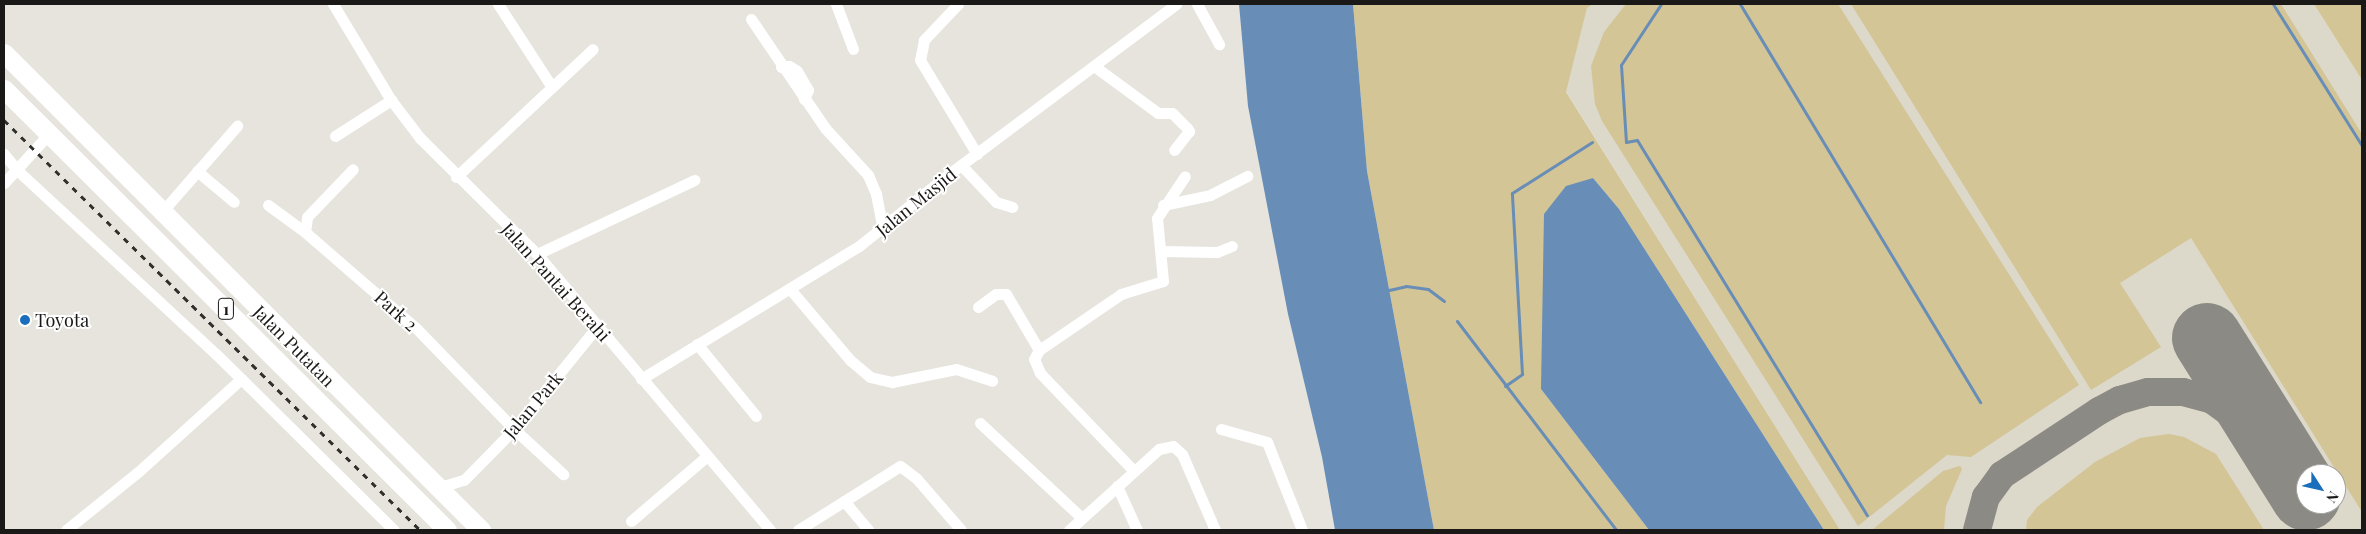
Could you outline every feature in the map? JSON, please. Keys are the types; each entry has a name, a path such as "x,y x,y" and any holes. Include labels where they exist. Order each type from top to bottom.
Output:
{"highway":[{"name":"Jalan Putatan","path":"4,53 161,213 481,530"},
{"name":"Jalan Putatan","path":"4,89 48,135 447,530"},
{"path":"87,173 104,155"}],"street":[{"name":"Jalan Pantai Berahi","path":"333,4 391,100 420,138 456,177 537,254 770,530"},
{"path":"498,4 552,87"},
{"path":"836,4 853,49"},
{"path":"958,4 924,40 920,60 977,154"},
{"name":"Jalan Masjid","path":"641,378 790,289 883,228 961,165 1176,4"},
{"path":"1197,4 1219,44"},
{"path":"751,19 781,67 789,66 797,71 808,90 804,99 825,128 868,175 876,194 883,228"},
{"path":"456,177 593,49"},
{"path":"1094,66 1158,113 1172,113 1187,128 1186,135 1174,150"},
{"path":"335,136 391,100"},
{"path":"161,213 237,126"},
{"path":"4,183 48,135"},
{"path":"4,154 16,169 241,379 394,530"},
{"path":"961,165 991,198 1012,207"},
{"path":"305,232 307,217 353,169"},
{"path":"198,171 234,202"},
{"path":"1133,470 1034,365 1040,350 1121,294 1160,284 1164,276 1157,218 1185,176"},
{"path":"1164,205 1210,194 1246,176"},
{"path":"537,254 694,180"},
{"name":"Park 2","path":"268,205 305,232 416,328 514,430 563,474"},
{"path":"1161,251 1217,252 1232,246"},
{"path":"790,289 850,360 870,377 892,382 956,369 992,381"},
{"path":"978,307 996,294 1006,294 1040,350"},
{"name":"Jalan Park","path":"437,488 464,480 514,430 597,327"},
{"path":"698,344 756,416"},
{"path":"66,530 138,472 241,379"},
{"path":"980,422 1082,518"},
{"path":"1221,429 1267,442 1302,530"},
{"path":"1069,530 1133,470 1159,449 1173,446 1178,449 1215,530"},
{"path":"631,521 707,456"},
{"path":"798,530 900,466 917,479 961,530"},
{"path":"458,507 464,480"},
{"path":"1117,486 1136,530"},
{"path":"844,501 868,530"}],"shaded area":[{"path":"1353,4 1593,4 1587,8 1566,92 1840,530 1824,530 1619,209 1593,178 1541,389 1649,530 1434,530 1367,171"},
{"path":"1593,4 2314,4 2362,80 2362,530 1840,530 1566,91 1587,8"},
{"path":"1626,4 1838,4 2079,385 1971,457 1947,455 1858,526 1602,121 1595,104 1591,66 1604,32"},
{"path":"1851,4 2281,4 2362,134 2362,512 2346,486 2346,464 2332,464 2191,238 2120,283 2161,347 2091,390"},
{"path":"2314,4 2362,4 2362,80"},
{"path":"2169,434 2184,437 2216,454 2264,530 2026,530 2027,520 2037,507 2095,462 2140,438"},
{"path":"1960,466 1962,469 1946,506 1944,530 1872,530 1943,471"}],"water":[{"path":"1239,4 1353,4 1367,171 1434,530 1335,530 1322,457 1288,314 1248,106"},
{"path":"1593,178 1619,209 1824,530 1649,530 1541,389 1544,214 1566,186"}],"waterway":[{"path":"1661,4 1621,65 1626,142 1637,140 1867,515"},
{"path":"1740,4 1980,402"},
{"path":"2273,4 2362,146"},
{"path":"1505,386 1522,374 1512,193 1592,142"},
{"path":"1389,290 1406,286 1428,289 1444,301"},
{"path":"1457,321 1616,530"}],"taxiway":[{"path":"1977,530 1986,497 2002,475 2099,411 2120,400 2148,392 2183,392 2212,400 2273,444"}],"runway":[{"path":"2207,338 2296,480"}],"railway":[{"path":"4,120 420,530"}],"place":[{"name":"Toyota","path":"25,320"}]}
